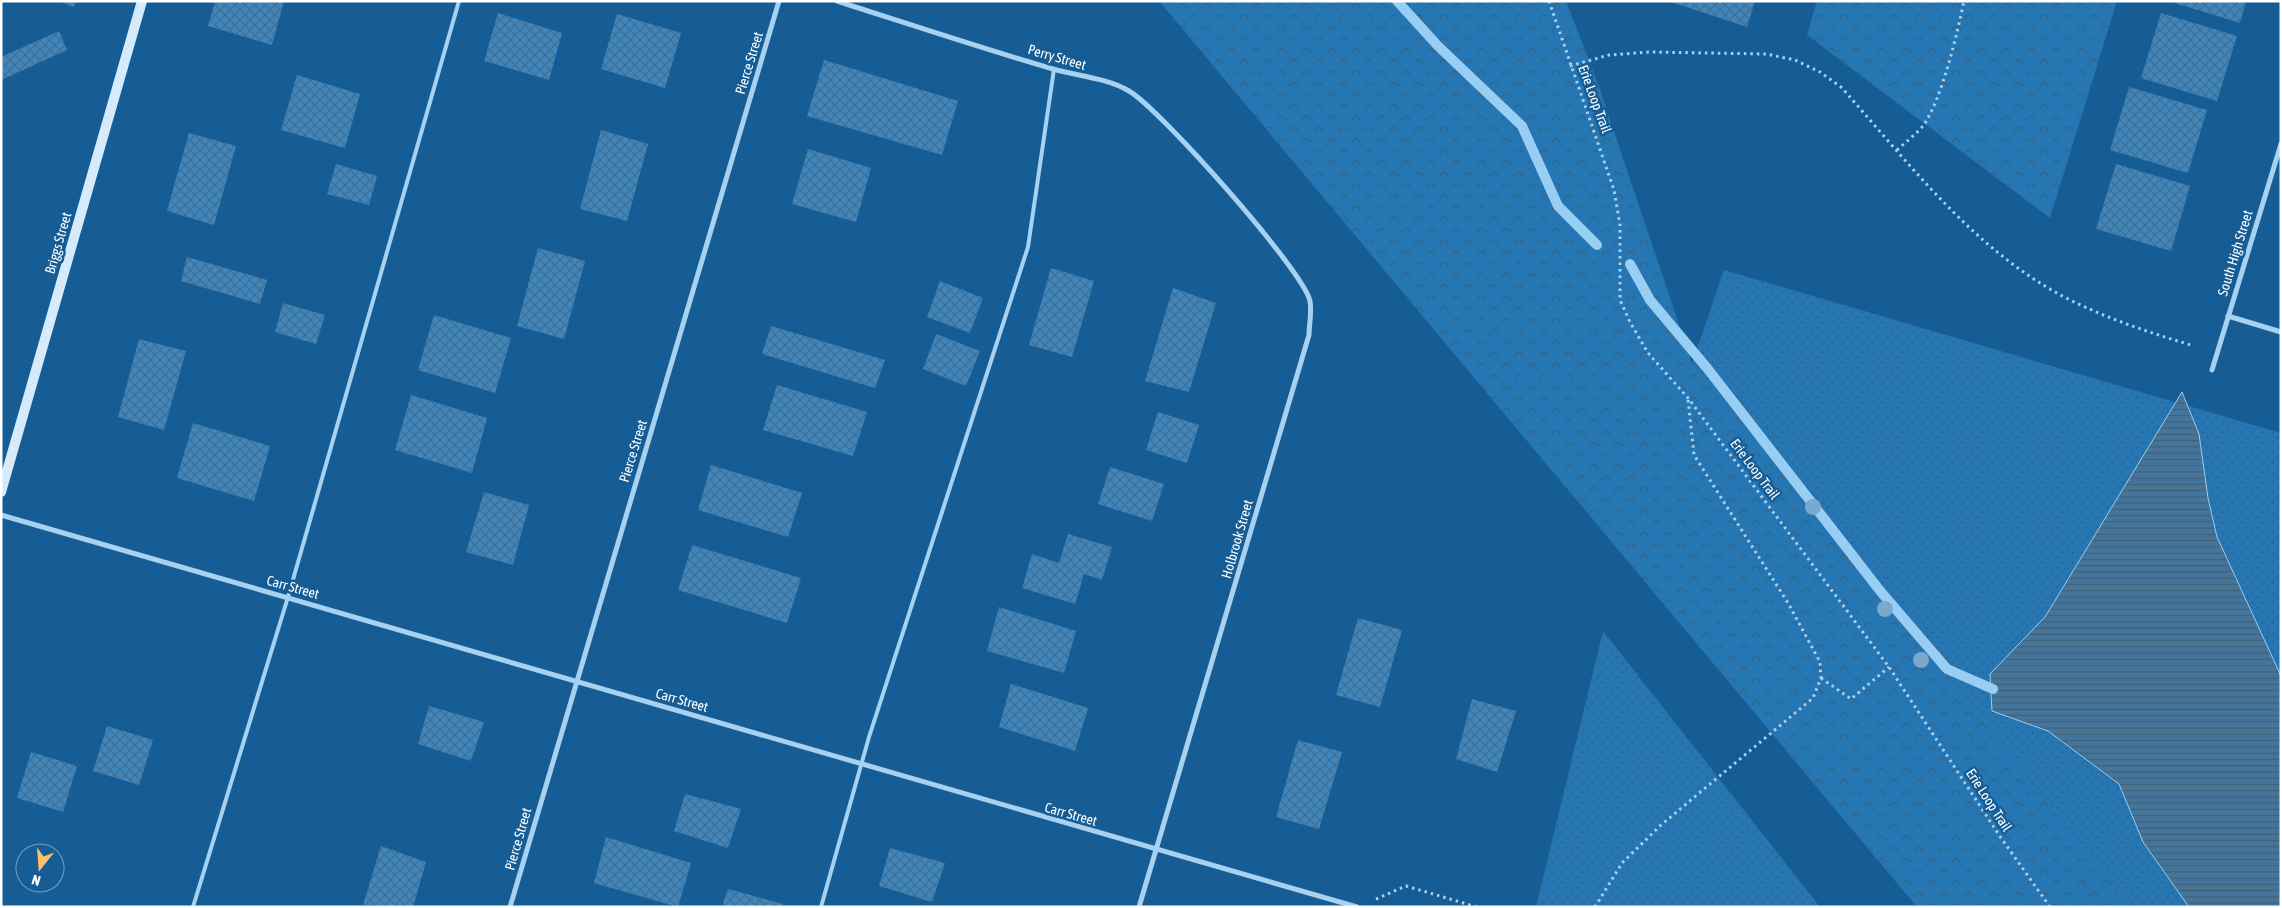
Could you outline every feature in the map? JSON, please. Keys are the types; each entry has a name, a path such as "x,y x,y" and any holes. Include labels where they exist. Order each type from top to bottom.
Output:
{"street":[{"name":"Briggs Street","path":"1,492 142,1"},
{"name":"Pierce Street","path":"510,907 779,1"},
{"name":"Perry Street","path":"837,1 1054,69 1116,85 1130,91 1154,111 1233,196"},
{"name":"South High Street","path":"2212,370 2281,144"},
{"name":"Holbrook Street","path":"1139,907 1309,335 1310,301 1298,277 1233,196"},
{"path":"2228,316 2281,332"},
{"name":"Carr Street","path":"1,516 288,596 1357,907"}],"lane":[{"path":"193,907 288,596 459,1"},
{"path":"821,907 872,728 1028,247 1054,69"}],"path":[{"name":"Erie Loop Trail","path":"1549,1 1570,66 1593,127 1618,208 1620,300 1630,322 1648,353 1688,398 1889,667 1999,835 2050,907"},
{"path":"1898,150 1922,126 1932,108 1956,38 1964,1"},
{"path":"1570,66 1609,55 1650,52 1766,54 1795,60 1820,72 1841,87 1950,210 1992,248 2029,275 2069,299 2133,328 2194,346"},
{"path":"1595,907 1622,863 1661,825 1813,698 1822,678 1820,662 1788,604 1694,456 1688,398"},
{"path":"1822,678 1851,699 1889,667"},
{"path":"1368,903 1406,886 1477,907"}],"green space":[{"path":"1159,1 1566,1 1597,81 1692,363 2131,907 1917,907"},
{"path":"1817,1 2117,1 2050,218 1807,35"},
{"path":"1724,270 2281,433 2281,907 2101,907 1692,363"},
{"path":"1603,631 1820,907 1536,907"}],"shaded area":[{"path":"2182,392 2199,434 2208,498 2217,537 2281,676 2281,907 2189,907 2143,842 2119,784 2048,731 1992,711 1990,674 2045,617"}],"building":[{"path":"58,1 76,1 74,7"},
{"path":"215,1 284,1 272,45 208,26"},
{"path":"1668,1 1755,1 1747,27"},
{"path":"2175,1 2246,1 2240,23 2175,3"},
{"path":"498,13 562,33 549,80 484,61"},
{"path":"2161,13 2237,36 2217,101 2141,78"},
{"path":"617,14 681,33 665,88 601,69"},
{"path":"59,31 67,50 1,80 1,57"},
{"path":"824,60 958,101 942,155 807,116"},
{"path":"297,75 360,94 345,148 281,130"},
{"path":"2129,87 2207,110 2188,173 2110,150"},
{"path":"601,130 648,144 627,221 580,209"},
{"path":"189,133 236,146 214,225 167,211"},
{"path":"808,149 871,168 856,222 792,204"},
{"path":"336,164 377,176 369,205 327,194"},
{"path":"2116,164 2190,186 2171,251 2096,229"},
{"path":"538,248 585,261 564,339 517,326"},
{"path":"187,257 267,280 260,304 181,281"},
{"path":"1051,268 1094,281 1072,357 1029,345"},
{"path":"940,281 983,298 970,333 927,317"},
{"path":"1173,288 1216,303 1189,392 1145,381"},
{"path":"283,303 325,315 316,344 275,332"},
{"path":"434,315 511,338 495,393 418,370"},
{"path":"771,326 885,360 875,388 762,354"},
{"path":"936,334 980,351 966,386 923,369"},
{"path":"139,339 186,351 164,430 118,417"},
{"path":"777,385 867,412 853,456 763,430"},
{"path":"411,395 487,418 472,473 395,450"},
{"path":"1158,412 1199,425 1187,463 1146,450"},
{"path":"193,423 270,446 254,501 177,478"},
{"path":"711,465 802,493 788,537 698,510"},
{"path":"1110,467 1164,484 1152,521 1098,504"},
{"path":"484,492 529,505 513,565 466,552"},
{"path":"1068,534 1112,547 1102,580 1084,574 1075,604 1022,588 1032,554 1059,563"},
{"path":"692,545 801,578 787,623 678,590"},
{"path":"999,607 1076,631 1064,673 987,651"},
{"path":"1358,618 1402,630 1380,707 1336,695"},
{"path":"1011,684 1088,708 1075,751 999,727"},
{"path":"1472,699 1516,711 1497,772 1456,759"},
{"path":"429,706 484,722 471,761 418,744"},
{"path":"107,726 153,740 139,785 93,771"},
{"path":"1298,740 1342,752 1319,829 1276,817"},
{"path":"31,752 77,766 63,812 17,798"},
{"path":"685,794 741,809 728,848 674,831"},
{"path":"606,837 691,863 678,907 594,883"},
{"path":"381,846 426,862 413,907 363,905"},
{"path":"890,848 945,863 932,902 879,886"},
{"path":"728,889 783,904 782,907 722,907"}],"waterway":[{"path":"1397,1 1438,46 1522,126 1558,206 1597,245"},
{"path":"1630,264 1650,300 1707,368 1881,592 1947,669 1993,689"}]}
